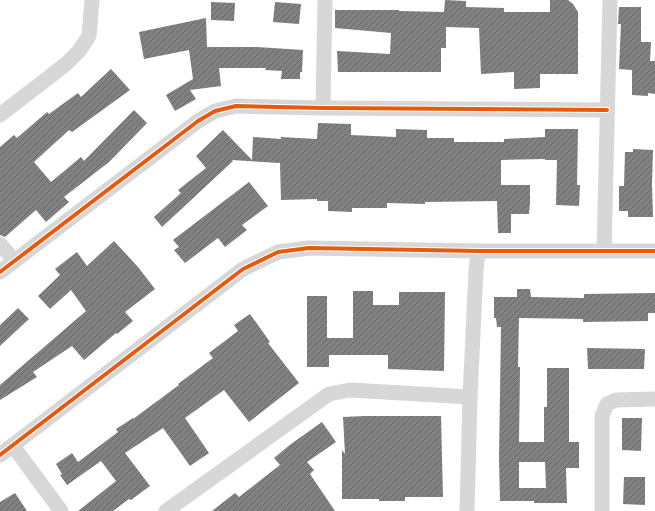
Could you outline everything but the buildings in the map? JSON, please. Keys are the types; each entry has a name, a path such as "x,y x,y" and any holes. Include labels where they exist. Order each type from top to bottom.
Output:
{"street":[{"path":"0,115 66,64 79,51 89,36 92,0"},
{"path":"323,108 324,0"},
{"path":"604,251 610,0"},
{"path":"0,272 198,121 215,111 236,106 608,110"},
{"path":"0,244 15,261"},
{"path":"0,455 243,269 278,252 308,248 478,251 655,251"},
{"path":"467,511 470,397 478,251"},
{"path":"166,511 329,394 350,390 470,397"},
{"path":"602,511 602,416 607,404 616,400 655,400"},
{"path":"13,446 61,511"}],"cycle path":[{"path":"0,272 198,121 215,111 236,106 607,110"},
{"path":"0,455 243,269 278,252 309,248 478,251 655,251"}]}
